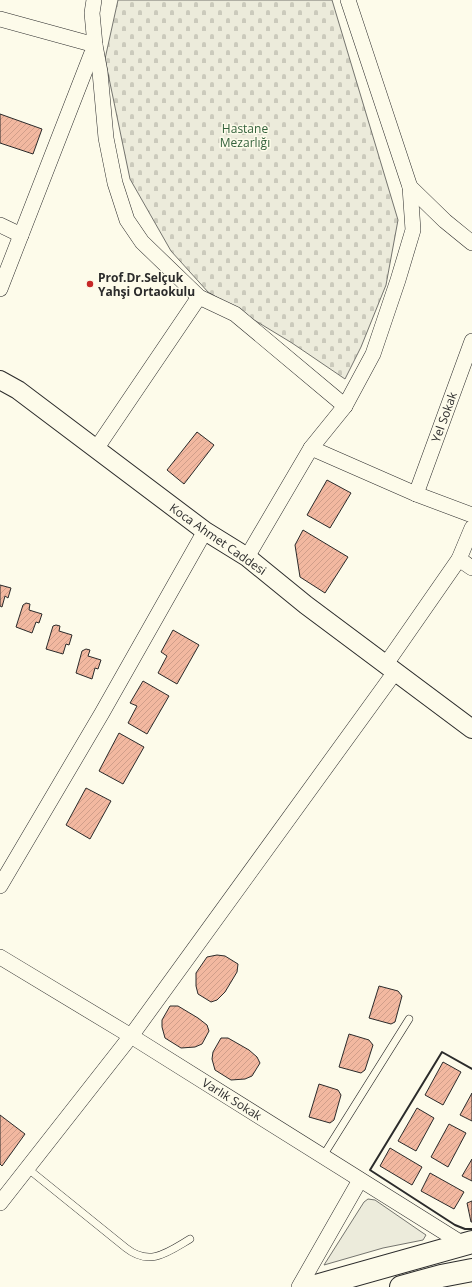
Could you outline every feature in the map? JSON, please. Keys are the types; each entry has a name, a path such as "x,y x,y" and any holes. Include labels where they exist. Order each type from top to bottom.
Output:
{"main road":[{"path":"312,1287 468,1243"},
{"path":"401,1287 441,1276 472,1270"}],"street":[{"path":"94,0 92,13 100,72 106,138 115,183 127,220 142,242 199,297 235,314 346,406"},
{"path":"247,557 311,448 346,406 373,354 413,230 410,187 348,0"},
{"path":"0,19 95,44"},
{"path":"0,289 95,44"},
{"path":"410,187 472,243"},
{"path":"0,225 21,235"},
{"path":"96,449 199,297"},
{"name":"Yel Sokak","path":"416,494 472,341"},
{"name":"Koca Ahmet Caddesi","path":"0,380 18,390 205,531 247,557 306,605 472,729"},
{"path":"311,448 416,494 472,515"},
{"path":"0,1202 130,1036 390,668 459,559 472,528"},
{"path":"0,886 205,531"},
{"path":"459,559 472,568"},
{"name":"Varlık Sokak","path":"0,957 130,1036 360,1180 468,1243"},
{"path":"299,1287 360,1180"}],"lane":[{"path":"323,1156 409,1019"},
{"path":"27,1168 126,1248 137,1255 143,1257 156,1257 190,1239"}],"green space":[{"name":"Hastane Mezarlığı","path":"118,0 332,0 398,220 386,285 361,347 345,379 292,343 208,292 171,251 130,179 105,59"},
{"path":"368,1199 375,1200 426,1235 423,1240 383,1248 324,1265 364,1202"}],"building":[{"path":"0,114 42,129 33,154 0,143"},
{"path":"197,432 214,445 184,484 167,470"},
{"path":"327,480 351,493 330,528 307,515"},
{"path":"303,530 348,557 325,593 300,577 295,545"},
{"path":"0,585 11,588 8,598 5,596 2,607 0,606"},
{"path":"26,603 30,604 29,610 42,614 39,623 36,622 32,633 16,627 23,605"},
{"path":"53,626 60,626 59,631 72,635 69,645 66,644 63,654 46,649"},
{"path":"173,630 199,645 177,684 158,673 167,656 161,652"},
{"path":"86,649 90,650 88,656 101,660 98,669 95,668 92,679 76,673 82,651"},
{"path":"143,681 169,696 147,734 128,723 137,706 130,703"},
{"path":"119,733 144,747 123,784 99,771"},
{"path":"86,788 111,801 90,839 66,825"},
{"path":"217,955 225,956 238,964 237,972 225,992 217,1000 211,1002 198,994 196,986 196,973 207,957"},
{"path":"379,986 398,991 402,996 395,1022 391,1024 369,1018"},
{"path":"170,1006 178,1006 207,1025 209,1031 202,1044 195,1047 181,1048 165,1038 162,1020"},
{"path":"349,1034 369,1040 373,1045 365,1070 361,1073 339,1067"},
{"path":"221,1038 228,1038 249,1050 257,1057 260,1063 252,1076 245,1079 231,1080 215,1070 212,1059 213,1052"},
{"path":"443,1062 461,1072 443,1105 425,1095"},
{"path":"319,1084 338,1090 341,1095 334,1120 330,1123 309,1117"},
{"path":"472,1093 472,1121 460,1115"},
{"path":"417,1108 434,1118 416,1151 398,1141"},
{"path":"0,1115 25,1134 2,1166 0,1164"},
{"path":"449,1124 466,1133 448,1167 431,1157"},
{"path":"390,1148 422,1167 412,1185 380,1166"},
{"path":"472,1159 472,1181 462,1176"},
{"path":"430,1173 464,1192 454,1209 421,1191"},
{"path":"472,1201 472,1222 471,1222 467,1203"}],"wall":[{"path":"472,1069 442,1052 370,1170 455,1225 465,1229 472,1229"}],"place":[{"name":"Prof.Dr.Selçuk Yahşi Ortaokulu","path":"90,284"}]}
